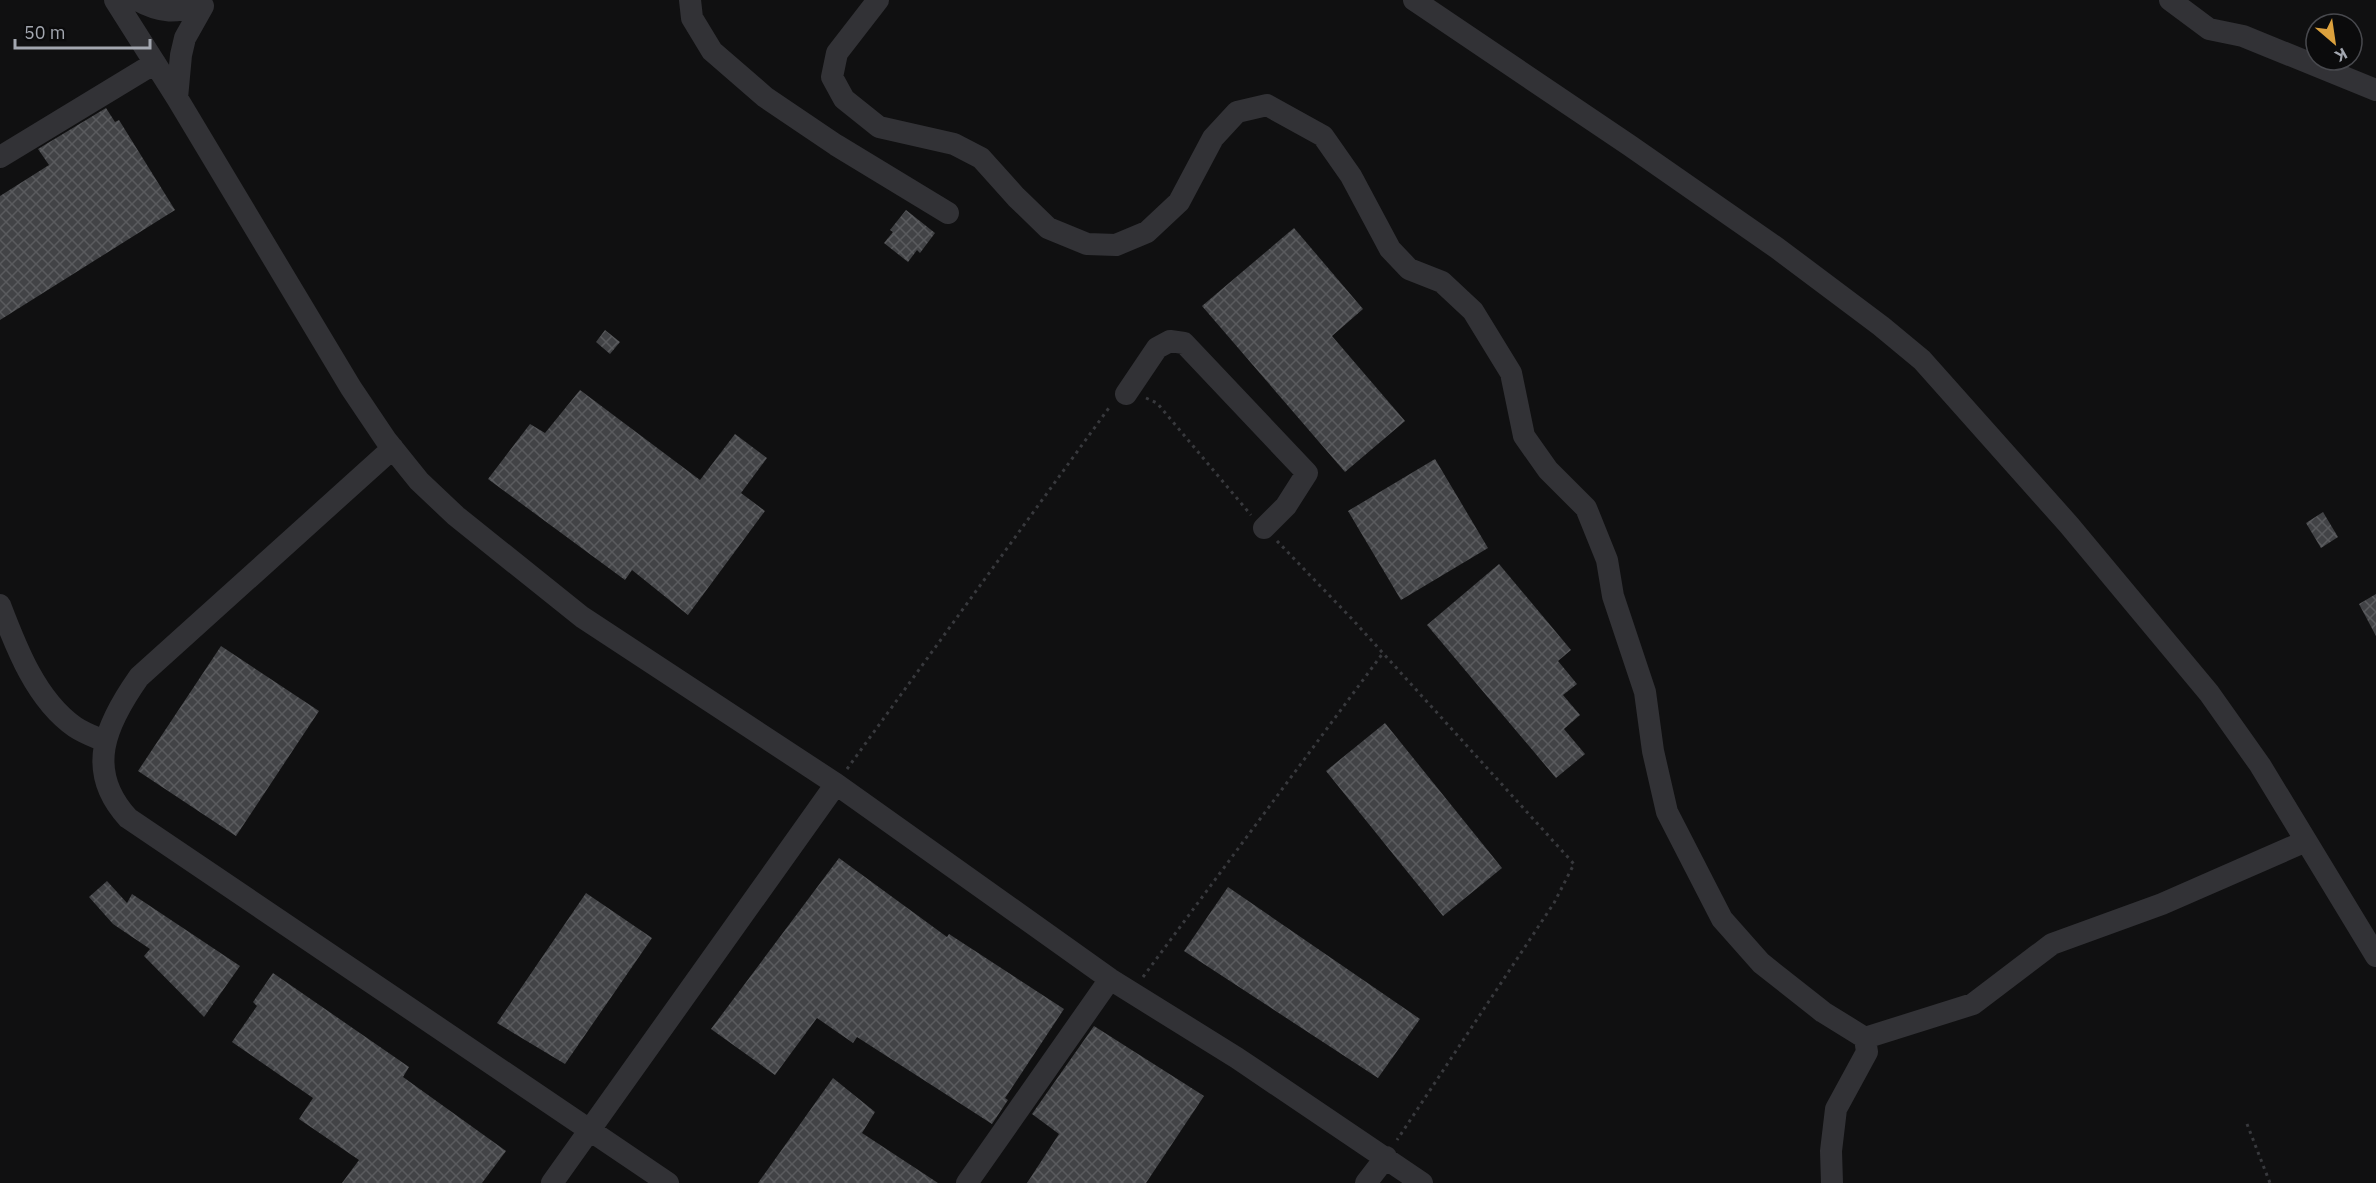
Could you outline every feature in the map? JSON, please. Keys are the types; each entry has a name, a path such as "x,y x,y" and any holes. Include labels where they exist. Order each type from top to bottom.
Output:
{"street":[{"path":"116,0 351,388 419,481 456,516 582,617 836,784 1110,979 1238,1058 1422,1183"},
{"path":"137,0 162,11 177,11 206,3"},
{"path":"690,0 692,18 712,51 765,97 836,145 948,213"},
{"path":"878,0 837,53 832,77 844,99 879,128 954,144 981,158 1048,228 1087,244 1116,245 1147,232 1179,202 1213,138 1237,112 1267,105 1323,136 1351,176 1390,249 1409,269 1442,282 1473,311 1511,373 1524,436 1548,470 1586,508 1608,560 1613,596 1645,692 1653,751 1667,812 1722,919 1761,963 1823,1012 1865,1038 1974,1004 2052,944 2162,904 2306,841"},
{"path":"1414,0 1777,248 1881,326 1922,360 2069,525 2209,693 2260,765 2376,956"},
{"path":"2170,0 2209,29 2243,36 2376,90"},
{"path":"177,98 185,38 206,3"},
{"path":"0,157 155,63"},
{"path":"1126,394 1157,348 1170,341 1184,343 1307,473 1286,506 1264,528"},
{"path":"393,448 139,678 109,724 103,764 108,783 116,804 128,818 668,1183"},
{"path":"0,605 32,675 54,707 76,728 105,741"},
{"path":"552,1183 836,784"},
{"path":"967,1183 1110,979"},
{"path":"1832,1183 1831,1151 1836,1109 1867,1052 1865,1038"},
{"path":"1366,1183 1386,1157"}],"path":[{"path":"836,784 1114,402 1126,394 1140,395 1157,403 1264,528 1383,653 1574,864 1554,903 1386,1157"},
{"path":"1132,992 1383,653"},
{"path":"2247,1124 2270,1183"}],"building":[{"path":"106,108 115,122 119,120 175,210 0,320 0,196 49,165 38,149"},
{"path":"906,210 935,233 920,253 917,250 908,262 884,243 893,232 890,230"},
{"path":"1294,228 1363,309 1332,336 1405,421 1345,472 1202,306"},
{"path":"605,330 620,342 610,354 596,342"},
{"path":"580,390 700,480 735,434 767,458 741,493 765,511 688,615 632,570 625,580 488,479 530,424 545,433"},
{"path":"1435,459 1488,548 1401,600 1348,511"},
{"path":"2323,512 2338,537 2321,548 2306,523"},
{"path":"1499,564 1571,650 1558,661 1577,684 1563,695 1580,715 1564,729 1585,754 1556,778 1427,625"},
{"path":"2376,594 2376,636 2359,604"},
{"path":"221,646 319,711 236,836 138,771"},
{"path":"1385,723 1502,868 1443,916 1326,771"},
{"path":"839,858 947,937 949,934 1064,1009 1005,1098 1008,1100 992,1124 857,1037 853,1043 817,1018 775,1075 711,1029"},
{"path":"107,881 127,903 132,894 240,966 204,1017 144,956 150,949 113,924 89,897"},
{"path":"1228,887 1420,1019 1378,1078 1184,951"},
{"path":"586,893 652,938 565,1064 497,1023"},
{"path":"273,973 409,1067 403,1077 506,1151 482,1183 342,1183 359,1160 299,1119 313,1098 232,1042 257,1006 253,1002"},
{"path":"1094,1026 1204,1096 1146,1183 1027,1183 1059,1134 1032,1114"},
{"path":"833,1078 875,1112 862,1133 938,1183 758,1183"}]}
